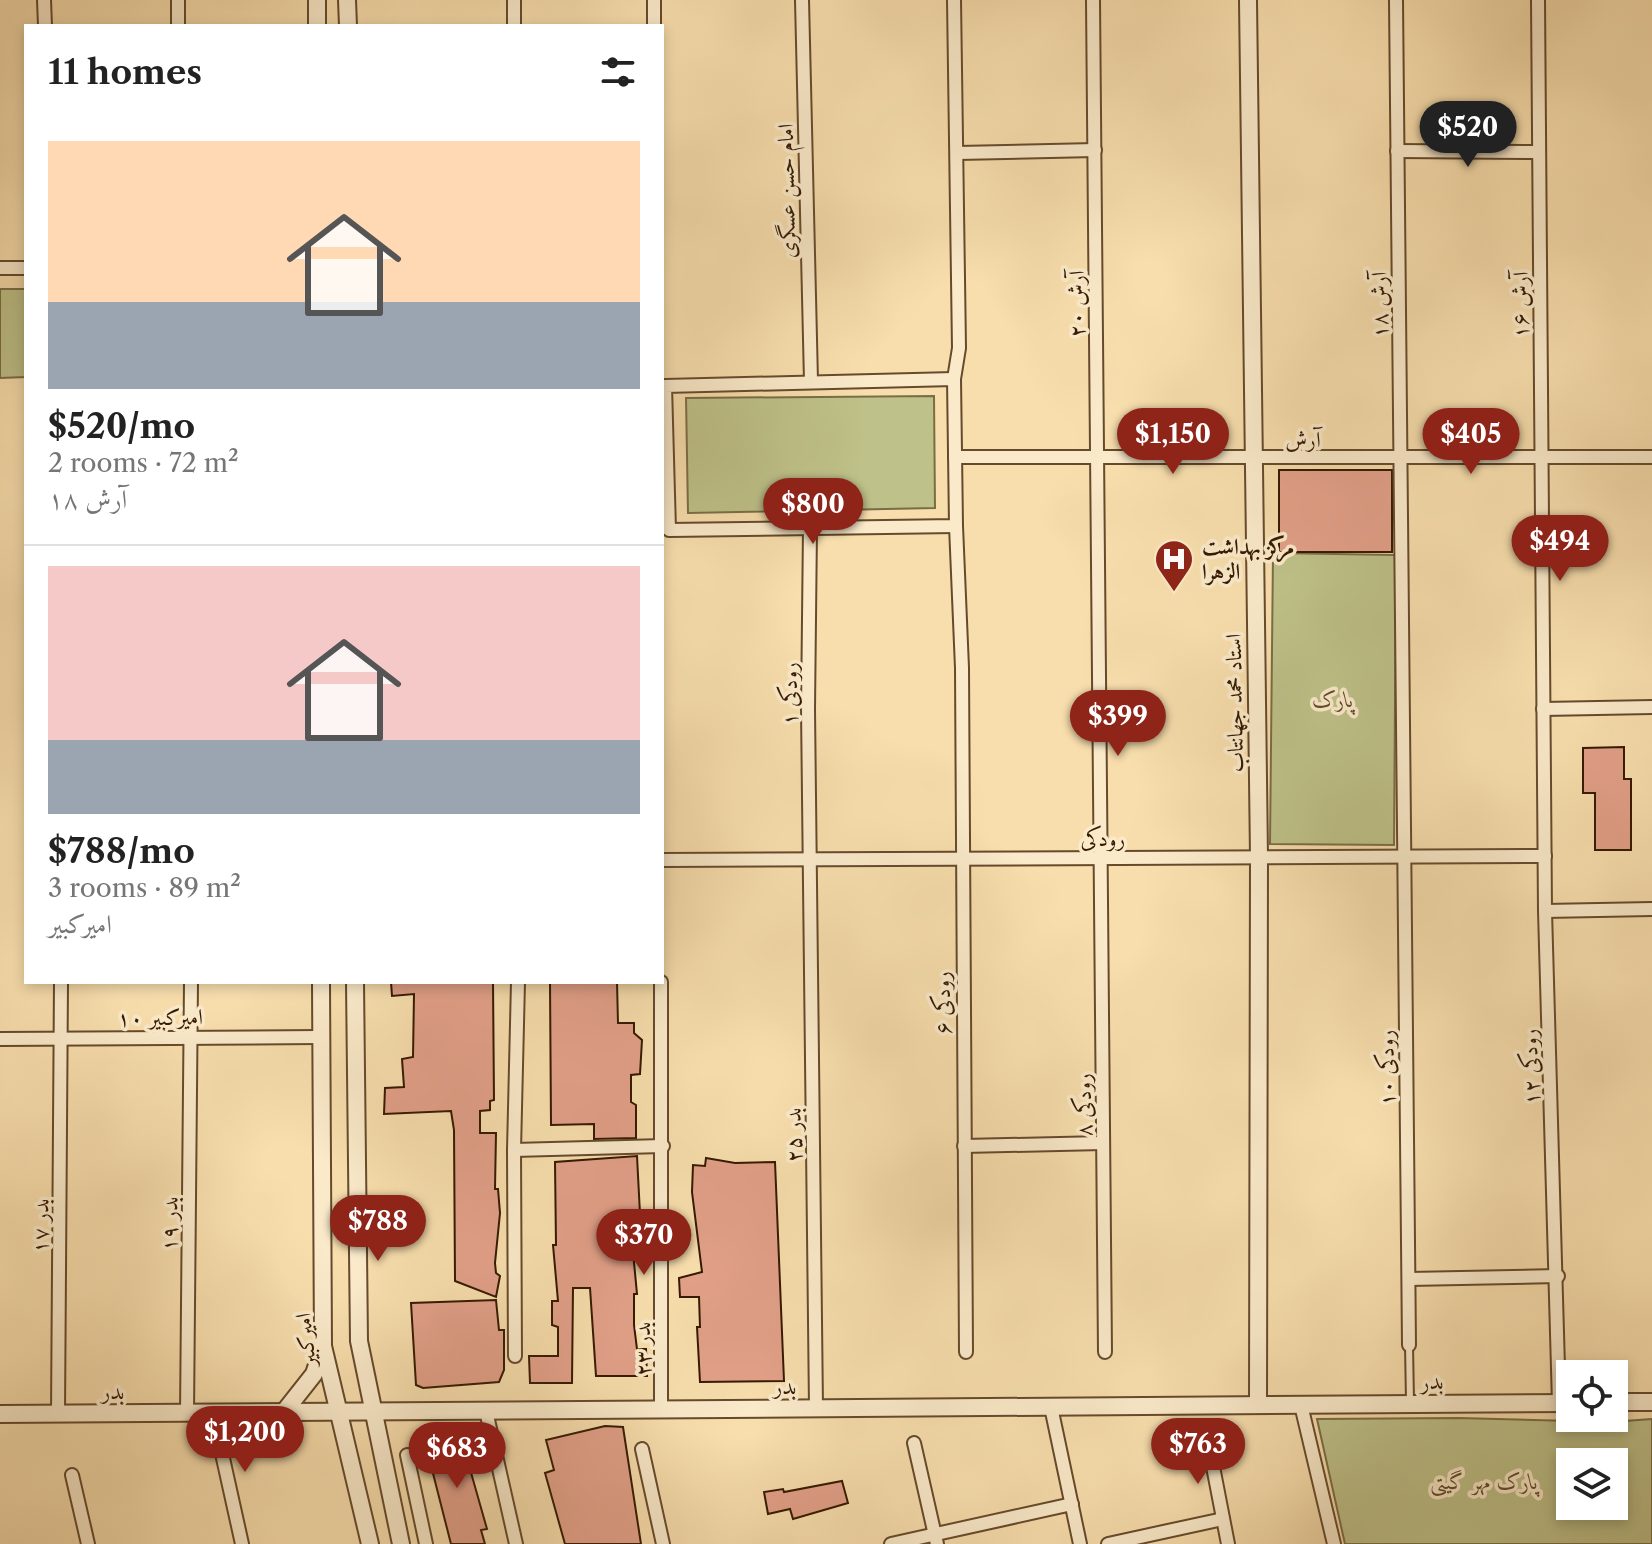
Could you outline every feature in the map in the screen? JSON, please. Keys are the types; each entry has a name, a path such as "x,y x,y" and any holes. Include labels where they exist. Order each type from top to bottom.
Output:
{"street":[{"path":"44,0 45,24"},
{"path":"178,0 178,24"},
{"path":"317,0 317,24"},
{"path":"347,0 348,24"},
{"path":"514,0 514,24"},
{"path":"654,0 654,24"},
{"name":"امام حسن عسگری","path":"802,0 811,381"},
{"name":"رودکی ۶","path":"954,0 959,348 954,379 962,668 966,1352"},
{"name":"آرش ۲۰","path":"1093,0 1099,659"},
{"name":"استاد محمد جهانتاب","path":"1248,0 1251,460 1259,857 1258,1405"},
{"name":"آرش ۱۸","path":"1396,0 1402,658"},
{"name":"آرش ۱۶","path":"1538,0 1543,709"},
{"path":"958,153 1095,150"},
{"path":"1397,151 1539,152"},
{"path":"0,268 24,268"},
{"path":"954,379 664,380 664,462 669,530 956,526"},
{"name":"آرش","path":"955,457 1251,460 1652,457"},
{"name":"رودکی ۱","path":"810,528 810,860"},
{"name":"رودکی ۱۰","path":"1402,658 1409,1345"},
{"name":"رودکی ۸","path":"1099,659 1105,1352"},
{"path":"1543,709 1652,707"},
{"name":"رودکی ۱۲","path":"1543,709 1545,911 1562,1360"},
{"name":"رودکی","path":"664,860 1545,856"},
{"name":"بدر ۲۵","path":"810,860 816,1408"},
{"path":"1545,911 1652,909"},
{"name":"بدر ۱۷","path":"58,1414 61,984"},
{"name":"بدر ۱۹","path":"187,1413 191,984"},
{"name":"امیرکبیر","path":"321,984 323,1346 370,1544"},
{"path":"355,984 359,1341 401,1544"},
{"path":"515,1356 514,1150 518,984"},
{"name":"بدر ۲۳","path":"661,984 661,1408"},
{"name":"امیرکبیر ۱۰","path":"0,1039 320,1037"},
{"path":"964,1146 1103,1143"},
{"path":"514,1150 663,1146"},
{"path":"1409,1279 1558,1276"},
{"path":"284,1412 314,1374 323,1346"},
{"path":"1628,1402 1652,1402"},
{"name":"بدر","path":"0,1414 1556,1403"},
{"path":"1301,1405 1334,1544"},
{"path":"1051,1407 1080,1544"},
{"path":"486,1411 516,1544"},
{"path":"213,1413 242,1544"},
{"path":"914,1443 936,1539"},
{"path":"1209,1446 1228,1544"},
{"path":"642,1449 663,1544"},
{"path":"407,1455 426,1544"},
{"path":"72,1475 88,1544"},
{"path":"891,1544 936,1539 1072,1504"},
{"path":"1108,1544 1223,1519"}],"lane":[{"path":"1409,1345 1410,1404"}],"green space":[{"path":"0,289 24,289 24,377 0,378"},
{"path":"934,396 935,508 688,513 686,398"},
{"name":"پارک","path":"1273,553 1396,555 1394,845 1270,844"},
{"name":"پارک مهر گیتی","path":"1317,1419 1556,1421 1556,1432 1628,1432 1628,1421 1652,1419 1652,1544 1345,1544"}],"building":[{"path":"1279,470 1392,470 1392,552 1279,552"},
{"path":"1624,747 1624,779 1631,779 1631,850 1595,850 1595,793 1583,793 1583,748"},
{"path":"391,984 493,984 494,1100 490,1101 490,1110 480,1111 480,1133 496,1133 495,1189 498,1189 500,1213 495,1263 496,1273 500,1276 496,1297 455,1281 454,1130 451,1111 384,1114 385,1088 404,1087 402,1059 413,1057 414,994 392,996"},
{"path":"550,984 617,984 618,1023 634,1023 634,1033 642,1040 640,1074 631,1075 631,1102 636,1105 636,1138 594,1139 594,1124 551,1125"},
{"path":"637,1156 640,1214 638,1241 632,1241 637,1294 634,1294 634,1325 637,1349 646,1349 647,1376 596,1376 590,1288 573,1288 572,1383 530,1383 529,1356 558,1356 558,1327 552,1325 552,1301 558,1301 553,1245 556,1245 555,1162"},
{"path":"706,1158 735,1163 775,1162 784,1381 700,1382 699,1297 680,1297 679,1278 702,1272 692,1192 693,1165 705,1166"},
{"path":"496,1300 499,1330 504,1330 504,1370 499,1382 423,1388 416,1385 411,1303"},
{"path":"605,1426 623,1427 641,1544 565,1544 545,1473 554,1470 546,1440"},
{"path":"468,1435 470,1446 464,1448 487,1529 481,1530 485,1544 451,1544 425,1442"},
{"path":"842,1481 848,1503 793,1519 790,1509 768,1514 764,1492 783,1489 784,1492"}],"place":[{"name":"مرکز بهداشت الزهرا","path":"1174,593"}]}
